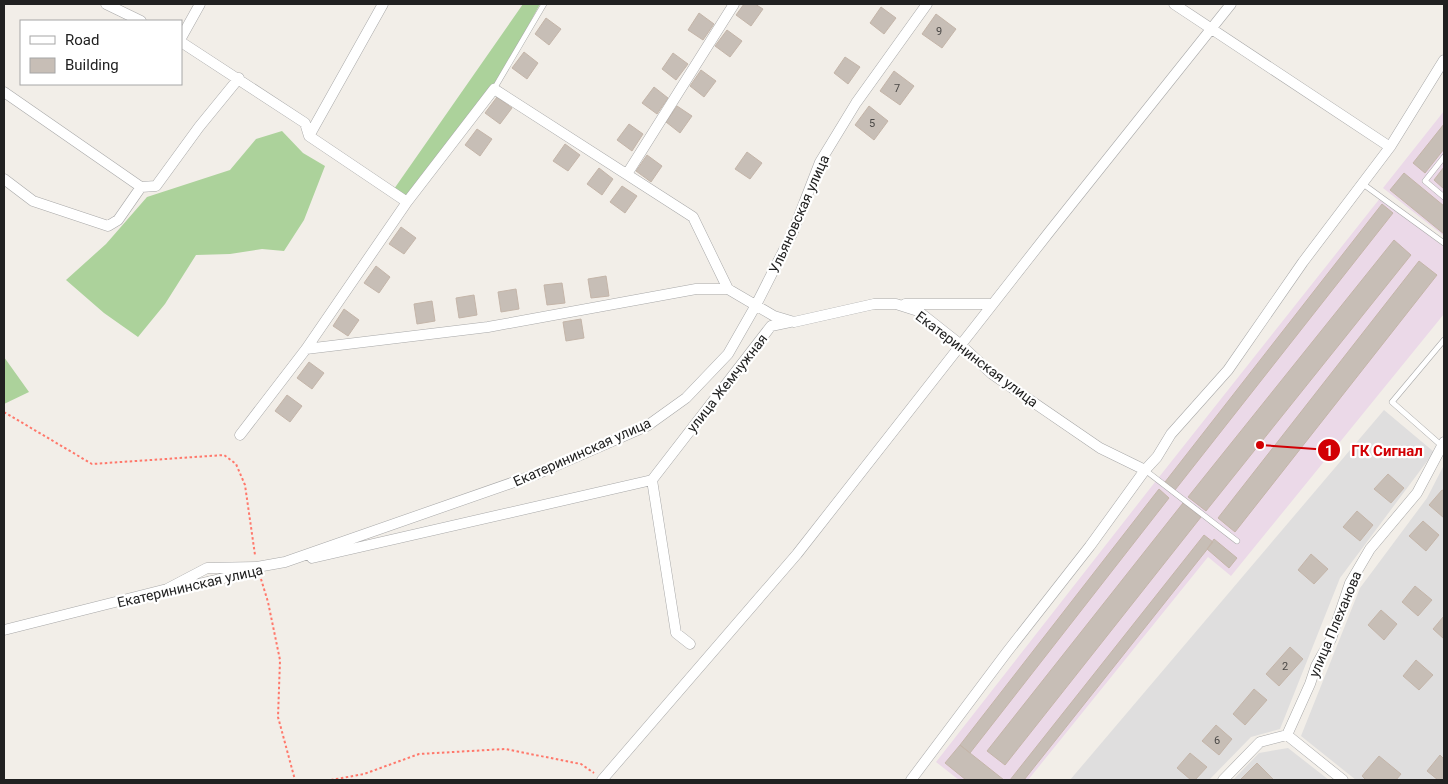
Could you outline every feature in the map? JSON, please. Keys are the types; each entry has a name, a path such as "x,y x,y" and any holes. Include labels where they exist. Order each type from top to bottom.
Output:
{"street":[{"path":"106,4 139,20"},
{"path":"182,38 200,4"},
{"path":"309,136 383,4"},
{"path":"627,174 734,4"},
{"name":"Ульяновская улица","path":"728,354 756,305 792,234 820,162 856,103 927,4"},
{"path":"1174,4 1390,147"},
{"path":"602,780 798,554 992,304 1231,4"},
{"path":"182,41 306,123 309,136 407,202"},
{"path":"911,780 1007,652 1090,546 1145,470 1158,457 1171,434 1228,370 1303,262 1364,184 1390,147 1444,60"},
{"path":"4,92 141,187 156,186 199,127 239,78"},
{"path":"240,435 306,350 407,202 494,89 693,217 728,289 696,289 488,327 306,350"},
{"path":"4,179 33,201 108,226 118,220 141,187"},
{"name":"Екатерининская улица","path":"728,289 774,316 794,322 874,304 896,304 918,312 960,345 992,374 1100,448 1145,470"},
{"name":"улица Жемчужная","path":"652,480 770,326 874,304 992,304"},
{"name":"Екатерининская улица","path":"4,629 167,589 207,568 257,567 285,562 537,474 647,426 686,398 728,354"},
{"name":"улица Плеханова","path":"1287,735 1316,666 1331,639 1350,583 1370,549 1417,493 1443,444"},
{"path":"652,480 676,633 690,644"},
{"name":"Екатерининская улица","path":"4,629 652,480"},
{"path":"1223,780 1260,742 1287,735 1343,780"}],"lane":[{"path":"494,89 544,4"},
{"path":"1444,157 1425,181 1444,197"},
{"path":"1364,184 1444,243"},
{"path":"1443,444 1392,402 1444,340"},
{"path":"1145,470 1238,541"}],"path":[{"path":"4,412 92,464 224,455 236,464 244,485 257,567 268,602 280,660 278,717 295,780"},
{"path":"331,780 364,774 418,754 505,749 581,764 602,780"}],"shaded area":[{"path":"1444,111 1444,236 1383,188"},
{"path":"1381,197 1444,247 1444,314 1231,576 1208,557 1028,780 959,780 936,762"},
{"path":"1384,410 1434,452 1340,578 1280,729 1251,737 1209,780 1070,780"},
{"path":"1444,465 1444,780 1356,780 1301,736 1360,588 1427,498"},
{"path":"1288,748 1329,780 1233,780 1259,753"}],"green space":[{"path":"523,4 540,4 494,89 406,196 394,189"},
{"path":"282,131 303,153 325,166 304,220 284,251 262,249 230,254 196,255 165,304 138,337 104,313 66,280 106,244 147,197 230,170 256,139"},
{"path":"4,357 29,392 4,404"}],"building":[{"path":"744,4 755,4 763,9 751,26 736,15"},
{"path":"881,7 896,18 884,34 870,23"},
{"path":"699,13 714,24 703,40 688,30"},
{"path":"936,14 956,29 942,48 922,34"},
{"path":"546,18 561,29 549,45 535,34"},
{"path":"727,30 742,41 730,57 715,46"},
{"path":"524,52 538,63 527,79 512,68"},
{"path":"673,53 688,64 676,80 662,69"},
{"path":"845,57 860,67 848,84 834,73"},
{"path":"701,70 716,81 704,97 690,86"},
{"path":"894,71 914,86 900,105 880,91"},
{"path":"654,87 668,98 657,114 642,103"},
{"path":"497,97 512,108 500,124 485,113"},
{"path":"677,106 692,116 680,133 666,122"},
{"path":"869,106 888,121 874,140 855,125"},
{"path":"629,124 643,134 632,151 617,140"},
{"path":"1444,124 1444,149 1425,173 1413,163"},
{"path":"477,129 492,139 480,156 465,145"},
{"path":"565,144 580,155 568,171 553,161"},
{"path":"747,152 762,163 750,179 735,169"},
{"path":"647,155 662,166 651,182 636,171"},
{"path":"1444,167 1444,189 1434,180"},
{"path":"599,168 613,179 602,195 587,184"},
{"path":"1404,173 1444,206 1444,234 1390,190"},
{"path":"622,186 637,196 625,213 610,202"},
{"path":"1382,204 1393,213 1175,490 1165,482"},
{"path":"401,227 416,238 404,254 389,244"},
{"path":"1394,240 1411,255 1206,511 1188,497"},
{"path":"1419,261 1437,275 1235,532 1218,518"},
{"path":"376,266 390,277 379,293 364,283"},
{"path":"606,276 609,296 591,298 588,279"},
{"path":"562,283 565,303 547,305 544,285"},
{"path":"516,289 519,309 501,312 498,292"},
{"path":"474,295 477,315 459,318 456,298"},
{"path":"432,301 435,321 417,324 414,304"},
{"path":"344,309 359,320 348,336 333,326"},
{"path":"581,319 584,338 566,341 563,322"},
{"path":"309,362 324,373 312,389 297,378"},
{"path":"287,395 302,406 290,422 275,411"},
{"path":"1388,474 1404,488 1391,503 1374,489"},
{"path":"1159,489 1169,498 970,753 960,745"},
{"path":"1442,490 1444,491 1444,518 1429,505"},
{"path":"1183,503 1201,517 1005,765 987,751"},
{"path":"1357,511 1373,525 1360,541 1343,527"},
{"path":"1423,521 1439,535 1426,551 1409,536"},
{"path":"1204,535 1213,542 1024,780 1010,780"},
{"path":"1214,539 1237,558 1229,568 1207,549"},
{"path":"1311,554 1328,569 1314,584 1298,570"},
{"path":"1415,586 1432,600 1418,616 1402,602"},
{"path":"1381,610 1397,624 1384,640 1368,625"},
{"path":"1444,616 1444,639 1433,629"},
{"path":"1290,647 1303,659 1279,686 1266,674"},
{"path":"1416,660 1433,675 1419,690 1403,676"},
{"path":"1254,689 1267,700 1245,725 1233,714"},
{"path":"1216,725 1232,739 1219,755 1202,741"},
{"path":"960,745 1004,780 966,780 945,763"},
{"path":"1190,753 1207,767 1195,780 1191,780 1177,768"},
{"path":"1440,755 1444,759 1444,780 1438,780 1427,771"},
{"path":"1379,756 1401,774 1396,780 1366,780 1362,776"},
{"path":"1257,763 1274,780 1240,780"}],"place":[{"name":"ГК Сигнал","path":"1260,445"}]}
